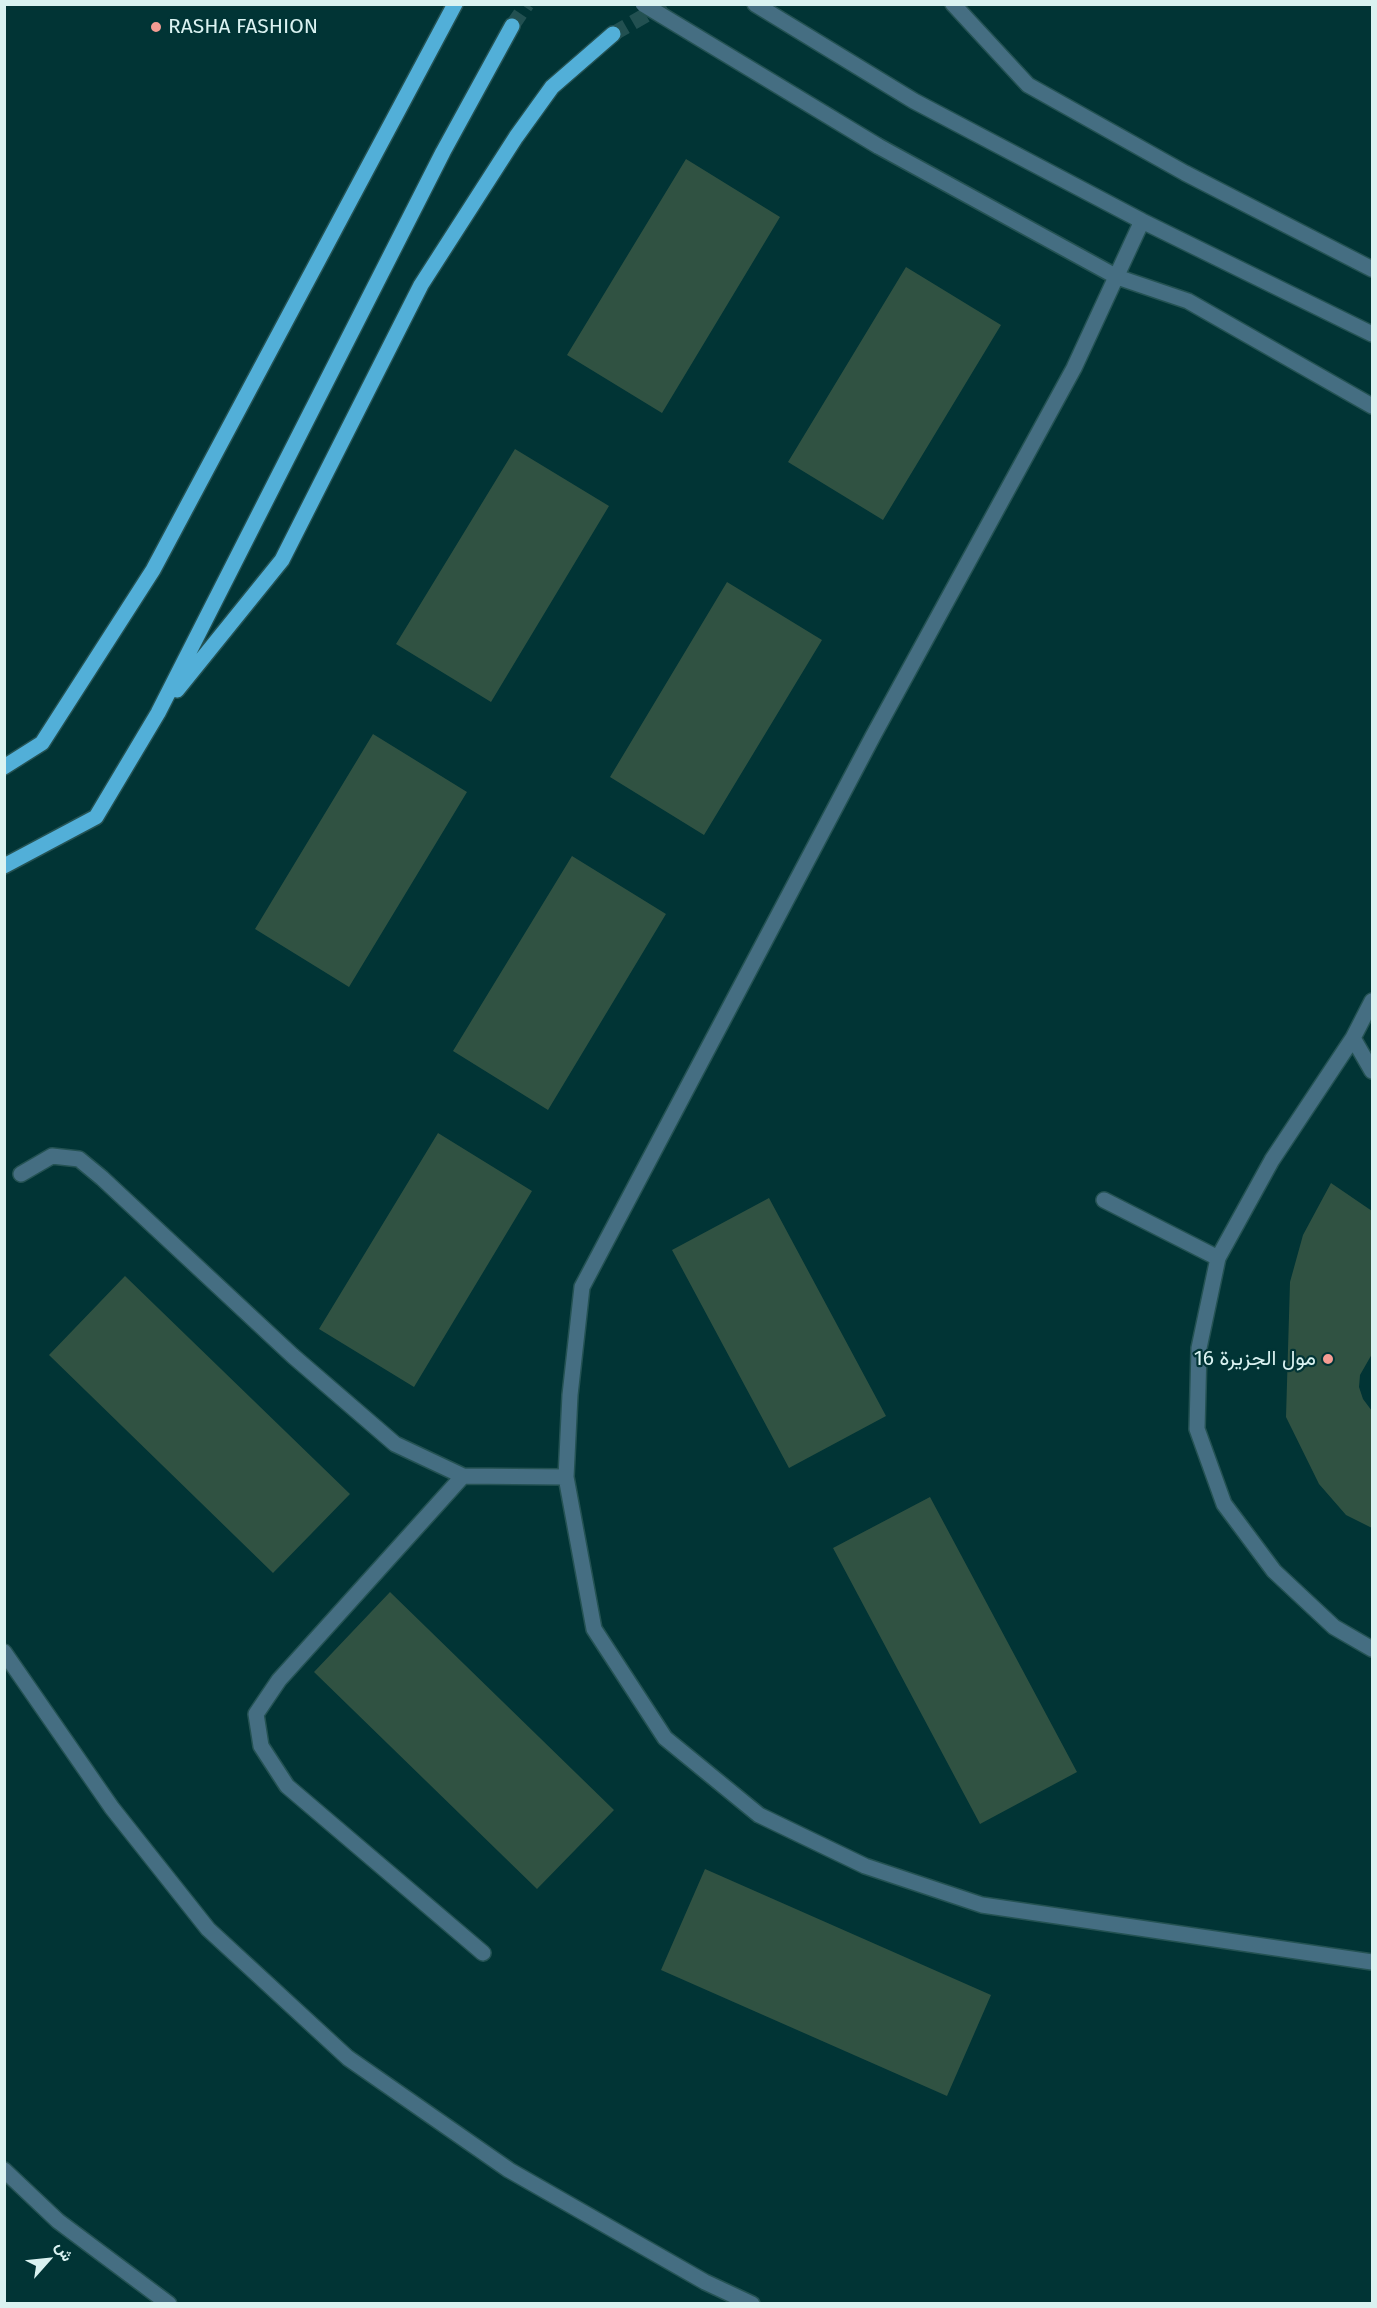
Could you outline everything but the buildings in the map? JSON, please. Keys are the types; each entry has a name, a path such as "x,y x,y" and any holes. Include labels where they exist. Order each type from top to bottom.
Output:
{"main road":[{"path":"4,767 42,743 153,570 455,4"},
{"path":"4,867 96,817 158,713 443,152 512,26"},
{"path":"158,713 282,560 422,285 516,137 552,87 613,34"}],"street":[{"path":"643,4 878,146 1117,277 1188,301 1372,406"},
{"path":"755,4 914,101 1143,221 1372,334"},
{"path":"953,4 1028,85 1185,173 1372,269"},
{"path":"1143,221 1074,368 867,746 582,1287 570,1395 566,1477 594,1629 665,1738 759,1815 865,1866 982,1905 1372,1962"},
{"path":"1372,1001 1353,1038 1272,1160 1218,1258 1199,1348 1197,1429 1224,1504 1274,1571 1334,1628 1372,1649"},
{"path":"1353,1038 1372,1071"},
{"path":"21,1174 52,1156 79,1160 102,1178 293,1356 395,1444 463,1476 566,1477"},
{"path":"1104,1200 1218,1258"},
{"path":"463,1476 279,1680 256,1714 261,1746 287,1786 483,1953"},
{"path":"4,1652 112,1808 208,1929 348,2058 509,2170 705,2282 752,2304"},
{"path":"4,2170 58,2221 169,2304"}],"tunnel":[{"path":"512,26 527,4"},
{"path":"613,34 665,4"}],"place":[{"name":"RASHA FASHION","path":"156,27"},
{"name":"مول الجزيرة 16","path":"1328,1359"}]}
